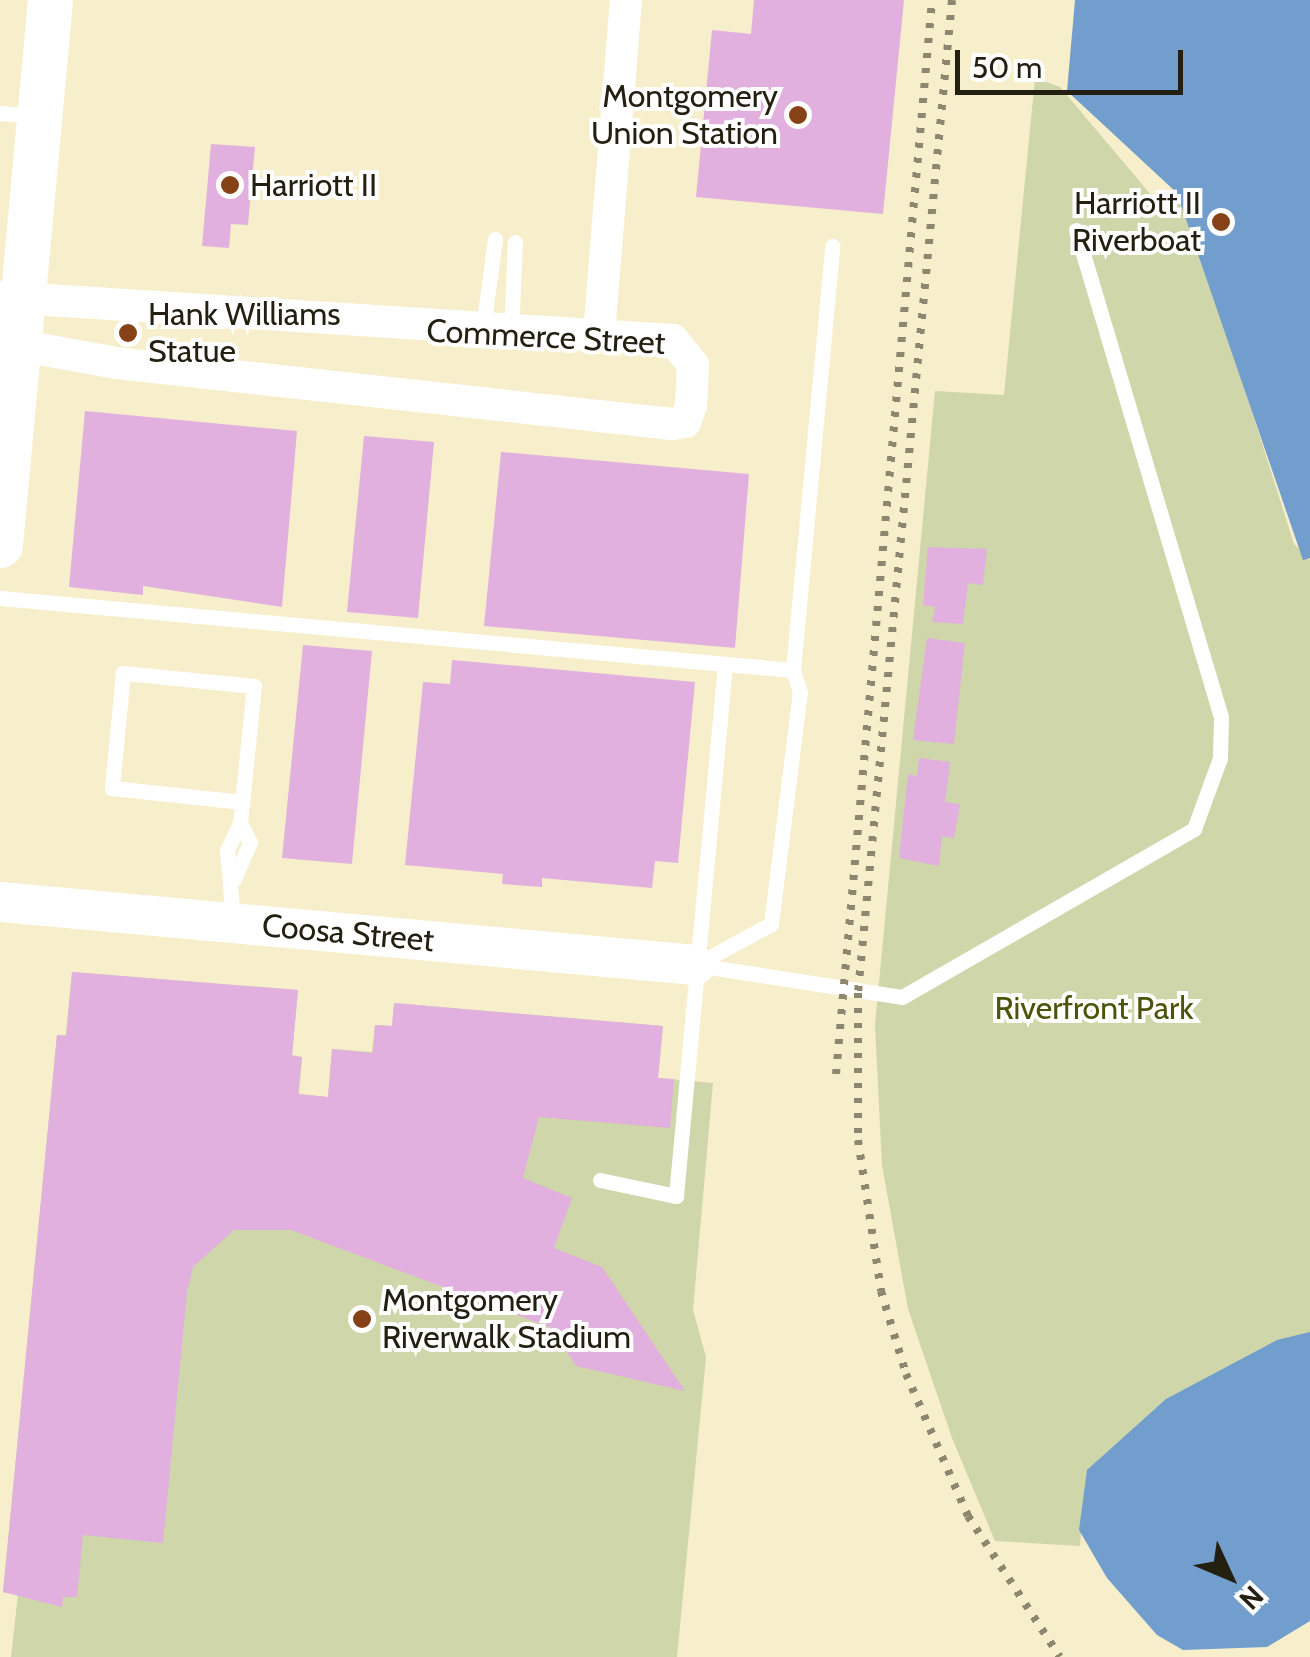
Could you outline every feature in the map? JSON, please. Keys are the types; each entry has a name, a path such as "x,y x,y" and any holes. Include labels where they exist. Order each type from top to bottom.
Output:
{"main road":[{"path":"0,545 20,115 50,0"}],"street":[{"path":"599,335 626,0"},
{"name":"Commerce Street","path":"9,344 116,364 684,422 693,365 686,348 599,335 497,333 11,298"},
{"name":"Coosa Street","path":"0,902 695,965"}],"lane":[{"path":"695,965 902,997 1194,829 1220,758 1220,717 1076,230"},
{"path":"494,239 497,333"},
{"path":"497,333 515,242"},
{"path":"695,965 771,924 800,692 793,670 832,246"},
{"path":"0,598 793,670"},
{"path":"600,1180 676,1196 724,665"},
{"path":"233,922 234,880 226,850 240,824 254,686 123,673 112,788 242,802"}],"green space":[{"name":"Riverfront Park","path":"1035,78 1060,87 1152,196 1182,192 1294,544 1310,560 1310,1344 1084,1495 1080,1546 995,1541 952,1438 908,1309 882,1165 875,1025 935,391 1004,395"},
{"name":"Montgomery Riverwalk Stadium","path":"72,972 298,990 292,1055 302,1057 299,1094 328,1097 332,1049 372,1052 375,1025 392,1026 394,1003 663,1026 658,1078 713,1083 693,1310 706,1357 677,1657 11,1657 18,1594 3,1592 57,1035 66,1035"}],"water":[{"path":"1075,0 1310,0 1310,558 1303,560 1177,193 1067,91"},
{"path":"1310,1332 1310,1621 1267,1647 1183,1650 1157,1635 1107,1578 1079,1530 1087,1470 1166,1399 1277,1340"}],"building":[{"name":"Montgomery Union Station","path":"754,0 904,0 883,214 696,197 712,30 751,34"},
{"name":"Harriott II","path":"211,144 255,147 248,225 231,224 229,248 202,246"},
{"path":"85,411 297,431 282,607 143,586 143,595 69,587"},
{"path":"364,436 434,442 418,618 347,612"},
{"path":"501,452 749,474 735,648 484,626"},
{"path":"928,547 987,549 983,585 968,583 963,624 932,622 935,607 923,605"},
{"path":"927,638 965,643 954,744 913,740"},
{"path":"303,645 372,651 352,864 282,858"},
{"path":"452,660 695,682 678,863 655,861 652,888 542,878 542,887 502,884 503,874 405,865 423,682 450,684"},
{"path":"919,758 950,762 945,802 960,804 954,838 942,836 939,866 899,858 908,774 917,776"},
{"path":"72,972 298,990 292,1056 302,1057 298,1094 328,1097 332,1049 373,1053 375,1025 392,1026 394,1003 663,1026 658,1078 674,1079 670,1128 539,1117 523,1178 572,1198 554,1248 602,1267 685,1391 576,1366 552,1328 291,1230 234,1230 193,1267 187,1292 163,1543 83,1535 77,1597 63,1597 62,1607 3,1592 57,1035 66,1036"}],"railway":[{"path":"836,1074 932,0"},
{"path":"952,0 858,993 858,1140 881,1291 906,1374 968,1516 1060,1657"}],"place":[{"name":"Montgomery Union Station","path":"798,115"},
{"name":"Harriott II","path":"230,185"},
{"name":"Harriott II Riverboat","path":"1221,222"},
{"name":"Hank Williams Statue","path":"128,333"},
{"name":"Montgomery Riverwalk Stadium","path":"362,1319"}]}
